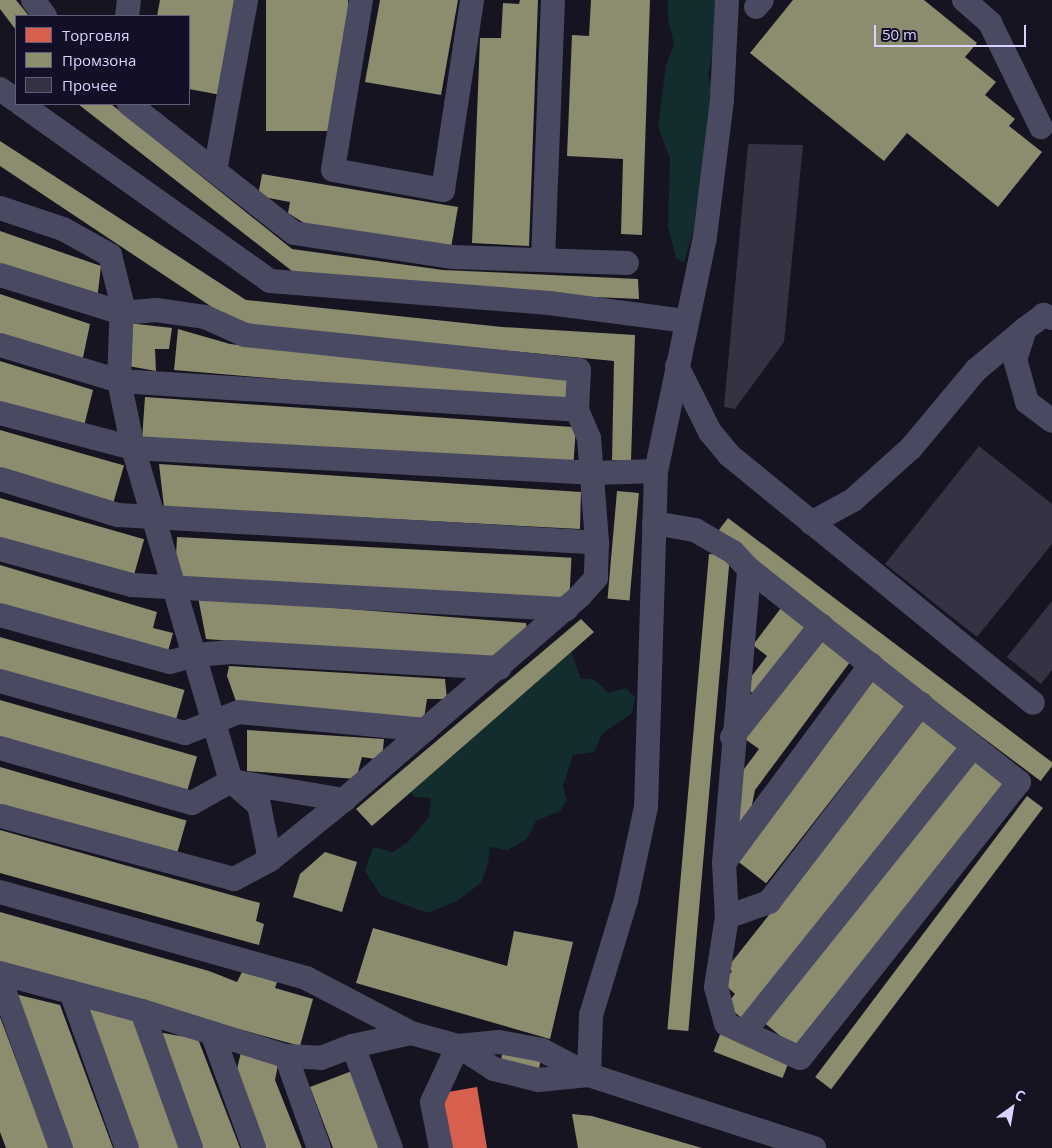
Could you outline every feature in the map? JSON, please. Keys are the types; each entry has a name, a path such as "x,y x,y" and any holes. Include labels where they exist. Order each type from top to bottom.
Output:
{"lane":[{"path":"33,0 44,15"},
{"path":"127,15 129,0"},
{"path":"215,172 246,0"},
{"path":"361,0 333,170 443,190 472,0"},
{"path":"543,260 553,0"},
{"path":"589,1075 591,1015 626,900 646,806 656,471 685,321 705,237 722,100 727,0"},
{"path":"964,0 990,23 1041,127"},
{"path":"0,88 15,99"},
{"path":"22,105 270,281 549,302 685,321"},
{"path":"130,105 294,233 453,257 627,264"},
{"path":"0,208 62,230 110,255 122,312 119,382 133,448 196,655 231,781 259,805 270,860"},
{"path":"0,275 122,312 156,310 206,317 246,335 579,370 577,410 589,438 594,473 597,543 596,578 566,609 500,668 344,800 270,860 234,879 0,816"},
{"path":"811,523 853,500 911,448 976,370 1024,329 1044,315 1052,318"},
{"path":"1024,329 1015,359 1026,402 1052,421"},
{"path":"0,345 119,382 577,410"},
{"path":"677,366 710,432 729,455 1033,703"},
{"path":"0,413 133,448 594,473 656,471"},
{"path":"0,480 118,515 153,515 597,543"},
{"path":"654,523 695,530 733,552 749,569 1019,782 800,1058 745,1031 726,1024 716,987 727,917 724,863 732,737 749,569"},
{"path":"0,549 132,586 174,586 566,609"},
{"path":"0,615 170,662 196,655 231,652 500,668"},
{"path":"732,737 821,625"},
{"path":"724,863 871,664"},
{"path":"0,681 185,733 239,712 425,730"},
{"path":"727,917 769,902 922,704"},
{"path":"745,1031 973,746"},
{"path":"0,748 192,804 231,781 344,800"},
{"path":"0,892 306,978 411,1033 458,1046 499,1042 542,1050 589,1075 814,1148"},
{"path":"0,973 142,1011 286,1056 321,1058 353,1046 411,1033"},
{"path":"0,979 61,1148"},
{"path":"71,992 127,1148"},
{"path":"142,1011 191,1148"},
{"path":"212,1033 254,1148"},
{"path":"353,1046 391,1148"},
{"path":"441,1148 432,1102 458,1046"},
{"path":"286,1056 319,1148"}],"green space":[{"path":"668,0 718,0 716,37 708,76 713,86 693,232 684,263 676,258 668,226 670,159 658,126 666,66 674,44 668,20"},
{"path":"570,649 581,679 593,679 609,693 626,688 635,697 632,713 602,734 594,752 573,755 563,786 567,800 560,811 536,821 527,839 508,850 490,847 488,864 481,883 457,901 428,913 381,896 365,871 373,847 393,852 408,842 429,817 431,798 414,797 403,783"}],"building: Торговля":[{"path":"477,1087 487,1148 449,1148 442,1093"}],"building: Промзона":[{"path":"0,0 16,0 28,15 15,15 15,29 0,9"},
{"path":"160,0 239,0 221,95 190,89 190,15 157,15"},
{"path":"266,0 348,0 348,131 266,131"},
{"path":"380,0 458,0 441,95 365,82"},
{"path":"520,0 538,0 529,246 472,243 480,38 501,38 503,3 519,4"},
{"path":"591,0 650,0 642,235 621,234 623,159 567,156 572,35 589,36"},
{"path":"793,0 924,0 977,43 965,57 996,82 985,95 1015,119 1009,126 1042,152 998,207 907,133 884,161 750,53"},
{"path":"79,105 112,105 292,249 443,270 638,279 639,299 437,290 292,271"},
{"path":"0,141 246,300 502,327 635,335 631,461 612,460 614,361 239,325 0,166"},
{"path":"262,174 458,207 451,248 304,223 288,213 290,202 258,196"},
{"path":"0,231 101,266 97,300 0,268"},
{"path":"0,294 90,324 82,362 0,335"},
{"path":"128,323 172,328 169,349 155,349 156,371 128,366"},
{"path":"178,329 230,344 569,379 567,403 174,370"},
{"path":"0,361 93,390 84,426 0,403"},
{"path":"145,397 576,427 573,467 142,437"},
{"path":"0,430 124,466 113,504 0,472"},
{"path":"159,464 581,492 580,529 164,507"},
{"path":"617,491 639,493 630,601 608,599"},
{"path":"0,498 144,539 133,579 0,541"},
{"path":"728,518 1052,762 1052,766 1041,781 715,536"},
{"path":"177,537 571,558 569,599 175,578"},
{"path":"709,554 730,556 688,1031 667,1029"},
{"path":"0,565 157,612 153,628 173,633 167,655 0,606"},
{"path":"198,597 526,623 527,635 497,661 206,639"},
{"path":"784,604 813,626 759,698 744,686 767,656 753,645"},
{"path":"581,619 594,632 372,826 356,809"},
{"path":"822,635 853,658 755,790 748,825 736,824 738,777 759,749 745,739"},
{"path":"0,637 185,690 174,725 0,675"},
{"path":"229,666 445,679 447,699 427,699 424,719 238,707 227,676"},
{"path":"874,677 907,703 766,883 733,857"},
{"path":"0,700 197,757 186,795 0,742"},
{"path":"925,718 960,746 744,1020 726,1005 735,994 723,983 732,971 727,968"},
{"path":"247,730 384,739 382,760 362,757 356,779 247,771"},
{"path":"976,758 1007,783 794,1047 763,1021"},
{"path":"0,767 186,820 176,857 0,807"},
{"path":"1027,796 1043,808 831,1089 815,1077"},
{"path":"0,830 260,903 256,921 264,924 259,945 0,873"},
{"path":"325,852 357,862 342,912 293,897 300,874"},
{"path":"0,912 209,971 237,982 242,972 277,982 275,988 313,999 300,1046 0,963"},
{"path":"373,928 507,966 514,931 573,942 550,1039 356,983"},
{"path":"15,994 60,1005 113,1148 70,1148"},
{"path":"83,1005 132,1017 180,1148 134,1148"},
{"path":"0,1017 49,1148 6,1148 0,1132"},
{"path":"721,1032 790,1059 783,1078 713,1052"},
{"path":"163,1033 198,1039 240,1148 200,1148 163,1043"},
{"path":"503,1049 541,1056 539,1072 500,1065"},
{"path":"241,1052 279,1060 275,1080 302,1148 261,1148 235,1078"},
{"path":"352,1071 381,1148 333,1148 310,1087"},
{"path":"572,1114 592,1116 702,1148 578,1148"}],"building: Прочее":[{"path":"748,144 803,145 784,342 735,409 724,407"},
{"path":"979,446 1052,504 1052,544 977,637 885,564"},
{"path":"1052,601 1052,670 1041,684 1007,657"}]}
